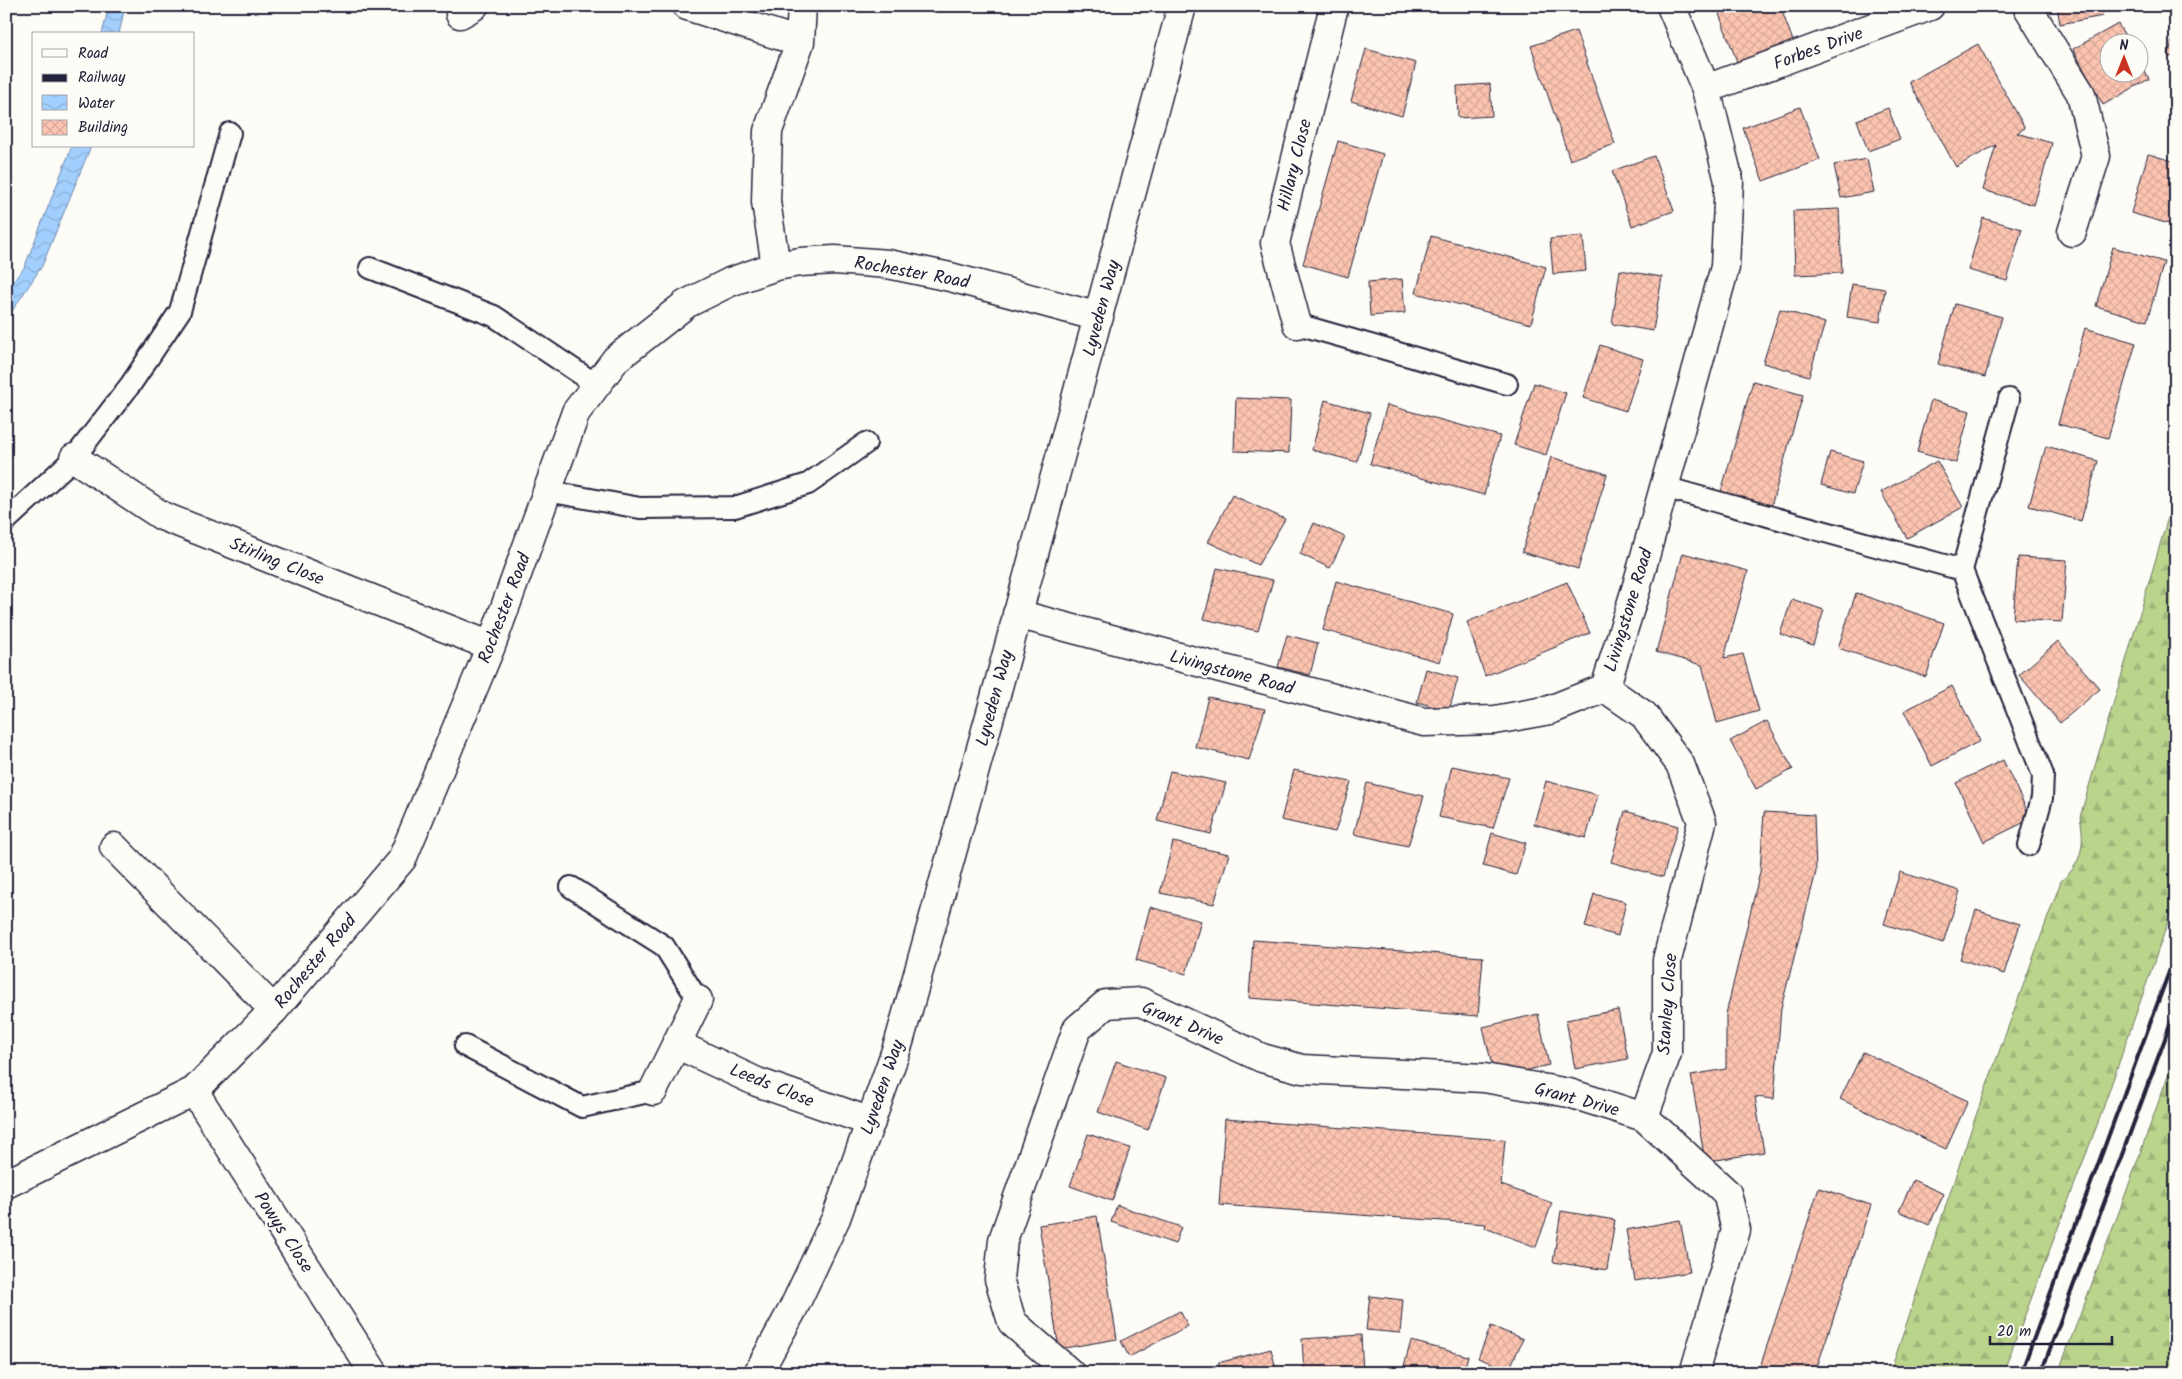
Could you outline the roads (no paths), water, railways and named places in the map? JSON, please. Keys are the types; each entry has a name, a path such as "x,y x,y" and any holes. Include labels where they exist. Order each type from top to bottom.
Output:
{"street":[{"path":"687,6 800,42"},
{"path":"776,266 766,202 768,130 800,42 802,6"},
{"name":"Lyveden Way","path":"758,1373 792,1309 836,1218 899,1042 1099,317 1182,6"},
{"name":"Hillary Close","path":"1297,324 1275,243 1334,6"},
{"name":"Livingstone Road","path":"1017,614 1424,722 1495,720 1532,714 1550,710 1605,688 1636,589 1725,267 1729,181 1706,89 1671,6"},
{"name":"Forbes Drive","path":"1706,89 1930,6"},
{"path":"2027,6 2081,94 2096,156 2072,232"},
{"name":"Rochester Road","path":"6,1184 194,1090 274,1010 402,859 491,646 576,412 616,360 686,304 730,282 776,266 835,260 888,264 950,277 1099,317"},
{"name":"Stirling Close","path":"74,458 162,516 491,646"},
{"name":"Stanley Close","path":"1605,688 1644,716 1670,750 1680,764 1702,822 1667,960 1667,1053 1644,1117"},
{"path":"114,847 274,1010"},
{"path":"653,1091 698,1000"},
{"name":"Grant Drive","path":"1070,1373 1012,1322 999,1279 1003,1240 1077,1029 1106,1004 1142,1002 1262,1058 1302,1069 1484,1078 1569,1093 1644,1117"},
{"name":"Leeds Close","path":"676,1044 757,1082 871,1122"},
{"name":"Powys Close","path":"194,1090 374,1373"},
{"path":"1644,1117 1727,1193 1736,1230 1694,1373"}],"lane":[{"path":"6,520 74,458 131,384 180,310 230,133"},
{"path":"370,268 494,316 597,385"},
{"path":"1297,324 1507,384"},
{"path":"2009,399 1962,570 2043,775 2042,798 2029,845"},
{"path":"547,491 640,508 735,507 808,484 866,443"},
{"path":"1664,486 1962,570"},
{"path":"571,887 664,946 698,1000"},
{"path":"465,1046 582,1107 653,1091"}],"water":[{"path":"109,6 125,6 119,32 102,32"},
{"path":"71,148 90,148 42,266 6,320 6,289 24,268"}],"railway":[{"path":"2021,1373 2176,953"},
{"path":"2041,1373 2176,1009"}]}
